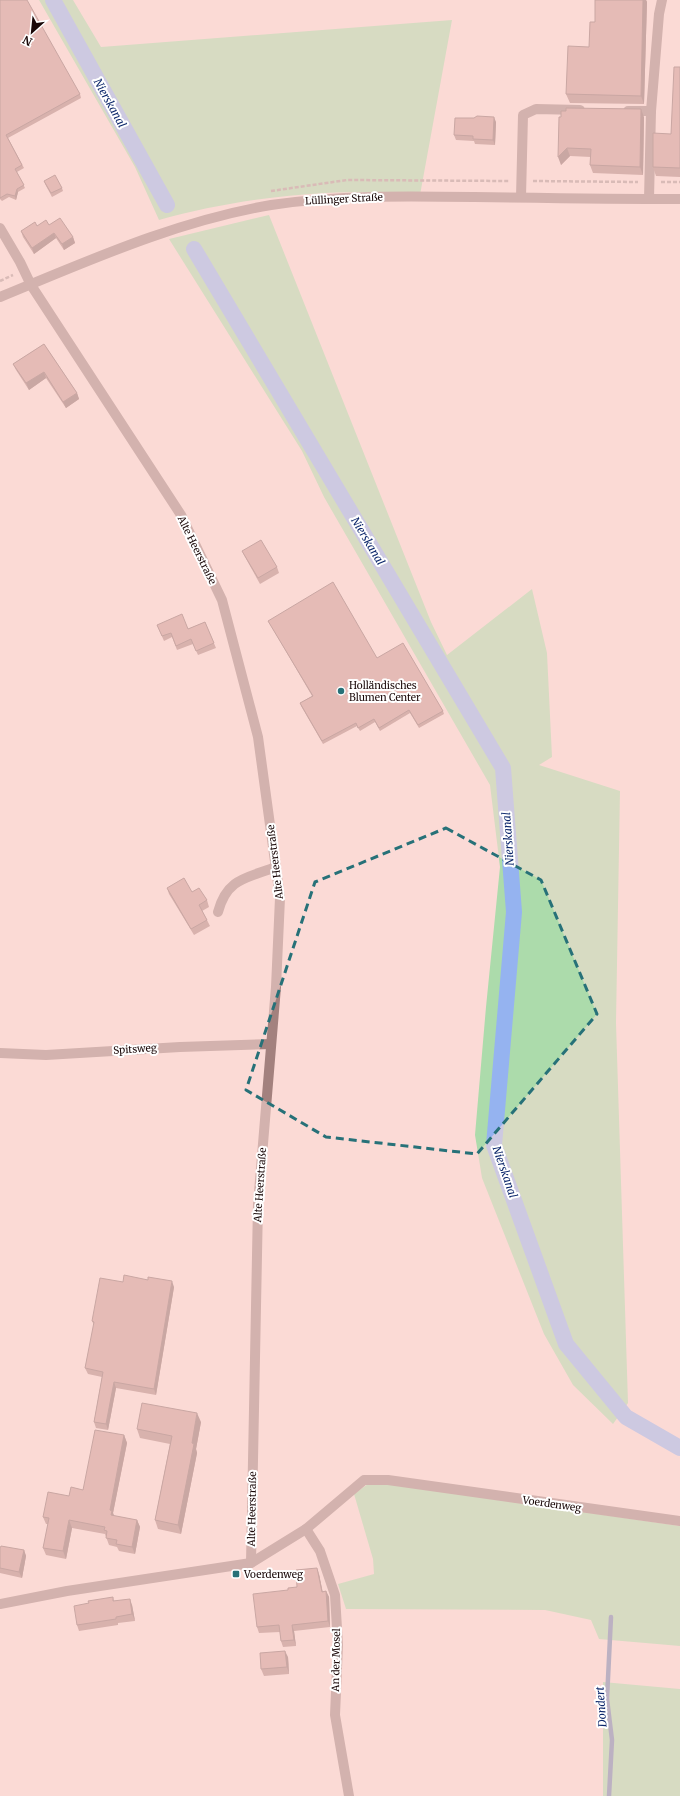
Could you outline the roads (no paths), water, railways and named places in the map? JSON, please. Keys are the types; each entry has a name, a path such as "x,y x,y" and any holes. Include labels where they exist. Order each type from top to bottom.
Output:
{"street":[{"path":"649,199 651,111 658,14 662,0"},
{"path":"521,197 523,115 536,109 590,110"},
{"path":"621,111 651,111"},
{"name":"Lüllinger Straße","path":"0,297 103,254 200,221 271,205 333,198 426,196 649,199 680,198"},
{"name":"Alte Heerstraße","path":"0,228 20,262 31,285 181,515 222,600 258,737 280,898 258,1204 251,1563"},
{"path":"218,912 227,891 238,881 276,867"},
{"name":"Spitsweg","path":"0,1054 46,1055 180,1047 270,1044"},
{"name":"Voerdenweg","path":"0,1604 67,1590 251,1563 306,1529 364,1480 376,1479 680,1521"},
{"name":"An der Mosel","path":"306,1529 320,1551 335,1595 338,1645 334,1715 349,1796"}],"waterway":[{"name":"Nierskanal","path":"53,0 167,205"},
{"name":"Nierskanal","path":"194,249 503,768 514,912 494,1145 566,1344 626,1417 680,1448"},
{"name":"Dondert","path":"609,1796 612,1740 607,1699 611,1617"}],"place":[{"name":"Holländisches Blumen Center","path":"341,691"},
{"name":"Voerdenweg","path":"236,1574"}]}
